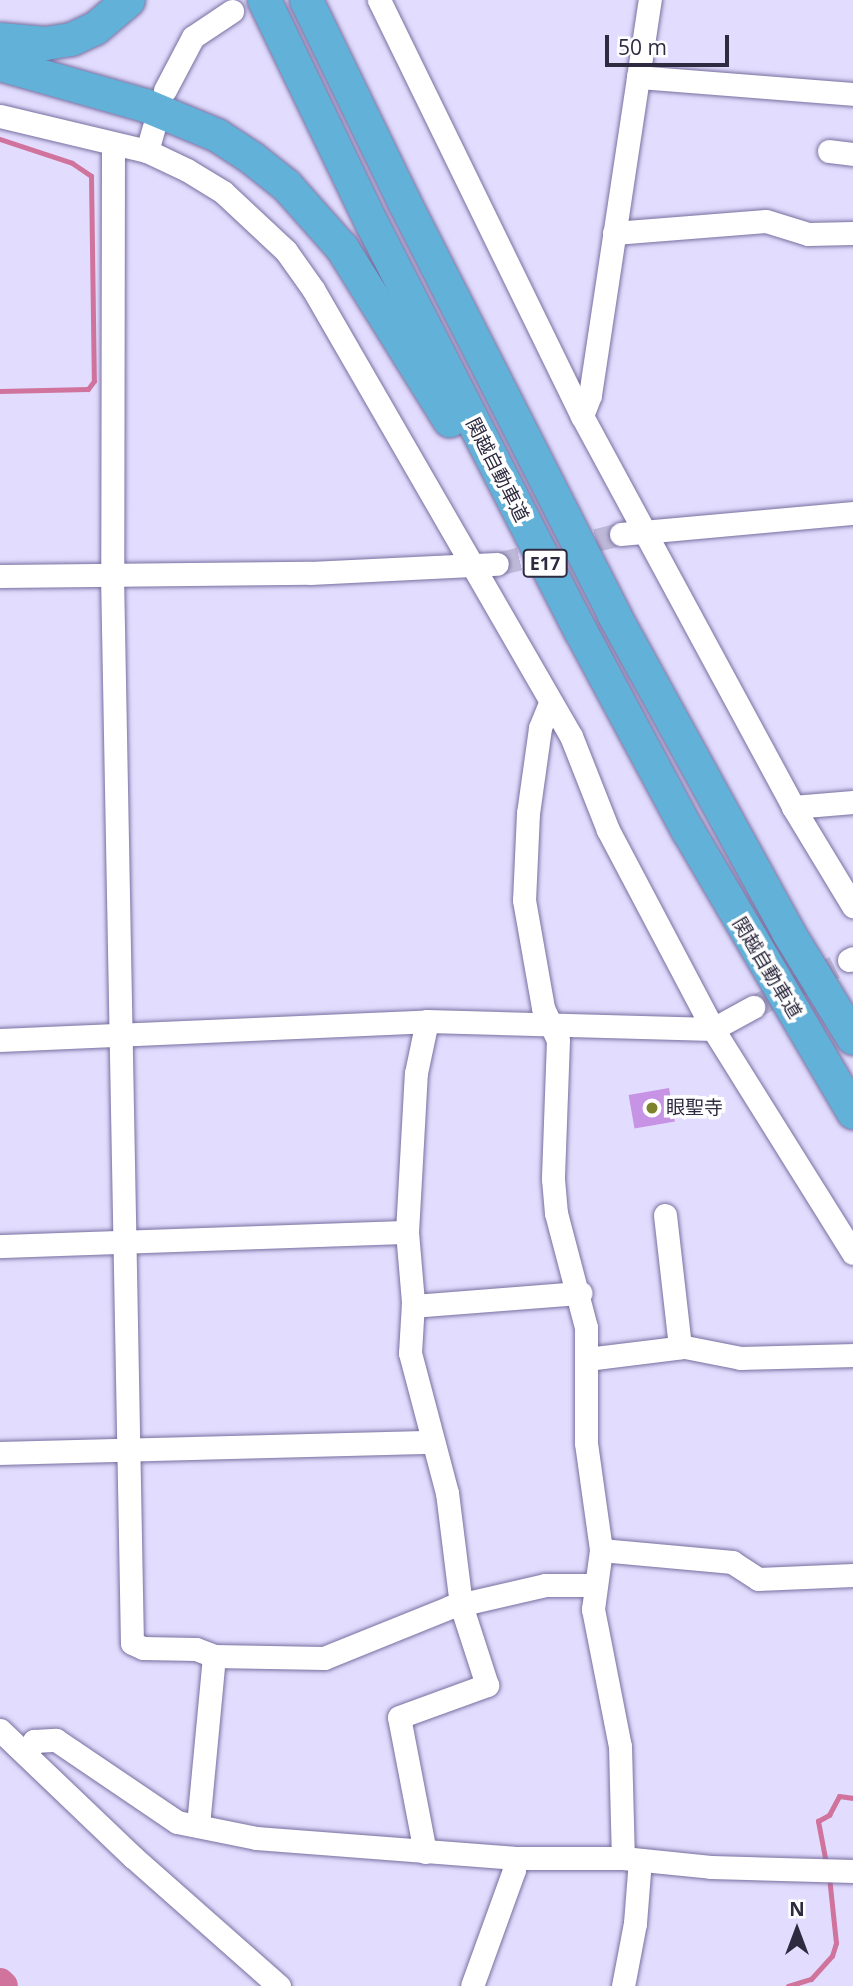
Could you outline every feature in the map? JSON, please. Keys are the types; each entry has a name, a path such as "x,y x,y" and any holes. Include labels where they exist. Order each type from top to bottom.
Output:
{"highway":[{"path":"0,39 45,43 71,39 95,28 128,0"},
{"name":"関越自動車道","path":"264,0 372,224 580,630 688,831 853,1111"},
{"name":"関越自動車道","path":"306,0 516,426 720,810 853,1038"},
{"path":"323,0 470,313 516,426"},
{"path":"0,64 180,119 217,135 286,185 342,248 580,630"}],"street":[{"path":"379,0 582,416 793,807 853,906"},
{"path":"582,416 590,395 650,0"},
{"path":"165,90 193,37 232,11"},
{"path":"638,77 853,94"},
{"path":"0,116 147,151 223,192 286,251 313,289 471,568 571,736 608,830 713,1029 853,1253"},
{"path":"147,151 154,127"},
{"path":"113,145 112,574 132,1643 143,1648 195,1649 214,1656 324,1658 461,1605 545,1586 594,1585"},
{"path":"829,151 853,154"},
{"path":"614,233 766,221 808,234 853,233"},
{"path":"621,534 853,513"},
{"path":"0,576 471,568 496,565"},
{"path":"550,702 540,728 528,813 524,900 543,1008 558,1040 556,1213 580,1293 587,1359 586,1443 601,1550 594,1585 593,1609 620,1746 632,1859 635,1923 623,1986"},
{"path":"793,807 853,802"},
{"path":"0,1040 122,1037 426,1021 550,1022 713,1029 753,1007"},
{"path":"425,1852 399,1717 487,1685 461,1605 447,1493 410,1353 413,1306 407,1232 416,1073 426,1021"},
{"path":"665,1215 680,1347"},
{"path":"0,1247 126,1245 407,1232"},
{"path":"413,1306 580,1293"},
{"path":"587,1359 680,1347 741,1358 853,1355"},
{"path":"0,1453 432,1442"},
{"path":"601,1550 732,1562 758,1579 853,1575"},
{"path":"198,1825 214,1656"},
{"path":"0,1730 133,1857 279,1986"},
{"path":"27,1753 34,1741 56,1740 163,1815 256,1838 513,1858 632,1859 710,1867 853,1871"},
{"path":"472,1986 514,1870 513,1858"}],"building":[{"name":"眼聖寺","path":"669,1088 675,1121 635,1129 629,1095"}],"waterway":[{"path":"0,139 72,163 91,176 94,381 88,389 0,391"},
{"path":"826,1863 818,1821 829,1815 839,1796 853,1798"},
{"path":"788,1986 811,1979 832,1956 836,1943 829,1876"},
{"path":"0,1983 3,1986"}],"tunnel":[{"path":"497,564 621,534"},
{"path":"753,1007 849,960"}],"place":[{"name":"眼聖寺","path":"652,1108"}]}
